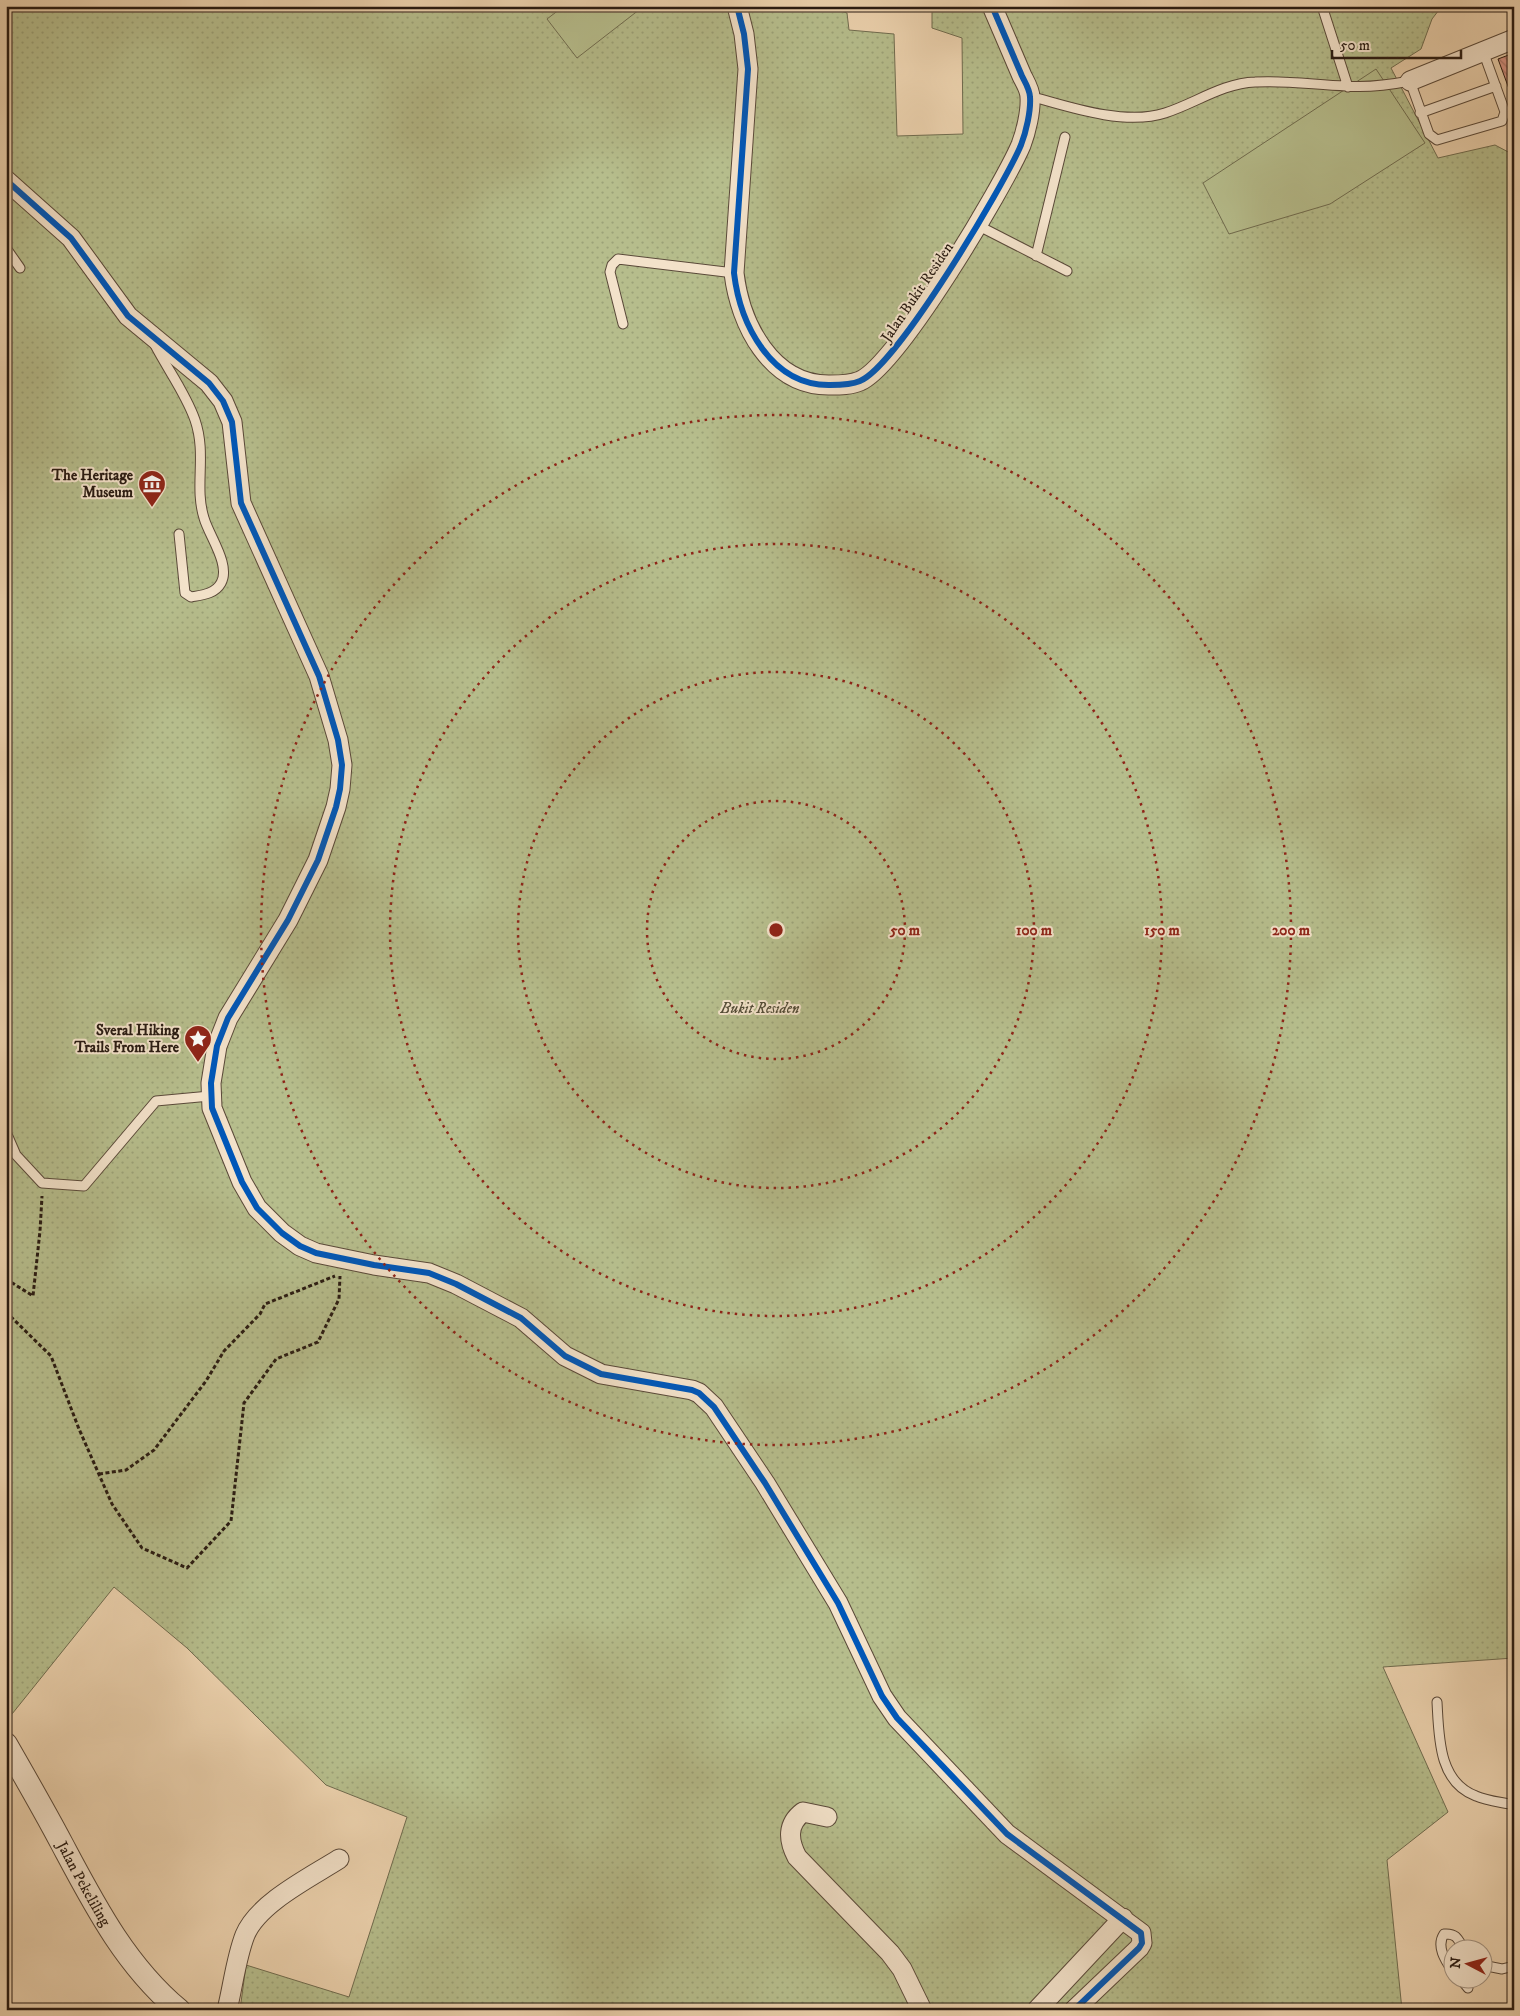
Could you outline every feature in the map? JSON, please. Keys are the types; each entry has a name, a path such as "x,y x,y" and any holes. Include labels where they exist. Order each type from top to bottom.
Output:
{"street":[{"name":"Jalan Bukit Residen","path":"737,6 744,34 748,69 734,273 741,306 753,336 776,365 803,382 821,386 842,385 860,381 874,372 896,348 977,225 1021,145 1030,96"},
{"path":"992,6 1030,96"},
{"path":"1410,81 1514,39"},
{"path":"6,180 62,228 115,301 151,336 209,383 223,401 232,422 242,503 319,676 338,740 342,765 336,807 318,860 288,920 221,1033 217,1046 210,1096 212,1108 239,1173 257,1208 282,1233 300,1246 316,1253 429,1273 456,1284 521,1318 558,1351 586,1368 611,1377 699,1393 714,1407 765,1483 838,1603 882,1696 897,1718 1007,1834 1140,1932 1142,1943 1074,2010"},
{"name":"Jalan Pekeliling","path":"6,1744 108,1928 131,1960 165,1998 179,2010"},
{"path":"827,1817 804,1812 799,1815 791,1826 792,1848 797,1857 890,1953 902,1969 922,2010"},
{"path":"227,2010 245,1935 252,1922 265,1908 339,1859"},
{"path":"1038,2010 1123,1918"}],"lane":[{"path":"1322,6 1348,87"},
{"path":"1030,96 1079,110 1148,117 1164,114 1219,91 1252,82 1348,87 1381,86 1410,81 1429,134 1438,140 1502,121 1506,112 1483,51"},
{"path":"1420,113 1496,86"},
{"path":"1036,256 1065,137"},
{"path":"977,225 1067,271"},
{"path":"6,248 20,268"},
{"path":"623,324 610,272 612,265 618,259 734,273"},
{"path":"151,336 190,405 201,442 200,503 207,529 222,562 223,572 222,582 213,592 191,597 185,593 179,534"},
{"path":"6,1132 16,1155 42,1183 84,1186 156,1101 210,1096"},
{"path":"1437,1702 1439,1740 1443,1759 1451,1778 1462,1789 1476,1797 1514,1805"},
{"path":"1442,1938 1444,1934 1452,1933 1458,1938"},
{"path":"1492,1967 1502,1969 1514,1966"}],"path":[{"path":"6,1280 33,1296 40,1231 42,1183"},
{"path":"6,1312 51,1356 99,1474 112,1504 142,1548 187,1568 231,1520 244,1404 276,1358 318,1342 339,1299 340,1274 265,1304 260,1314 224,1351 206,1381 154,1450 126,1470 99,1474"}],"green space":[{"name":"Bukit Residen","path":"6,6 825,6 847,13 849,30 894,34 897,136 963,134 962,38 932,28 932,6 1442,6 1432,19 1421,49 1391,68 1438,158 1495,145 1514,155 1514,1658 1383,1667 1448,1812 1387,1860 1402,2010 240,2010 246,1965 349,1997 407,1817 326,1785 187,1648 114,1587 8,1719"},
{"path":"564,6 644,6 577,58 547,19"},
{"path":"1376,69 1425,143 1330,204 1229,234 1203,183"}],"building":[{"path":"1514,53 1514,97 1512,97 1498,59"}],"cycle path":[{"path":"737,6 744,34 748,69 734,273 737,292 751,331 775,363 791,375 809,383 830,385 849,384 860,381 877,368 898,344 948,273 972,234 1021,145 1029,115 1030,94 992,6"},
{"path":"6,180 71,238 128,316 209,383 223,401 232,422 241,503 319,676 338,740 342,765 340,789 336,807 318,860 288,920 228,1018 217,1046 211,1083 212,1108 242,1182 257,1208 282,1233 300,1246 316,1253 374,1265 429,1273 456,1284 521,1318 565,1356 601,1374 692,1390 699,1393 714,1407 765,1483 838,1603 882,1696 897,1718 1007,1834 1141,1933 1142,1943 1139,1948 1074,2010"}],"place":[{"name":"The Heritage Museum","path":"152,508"},
{"name":"Sveral Hiking Trails From Here","path":"198,1063"}]}
